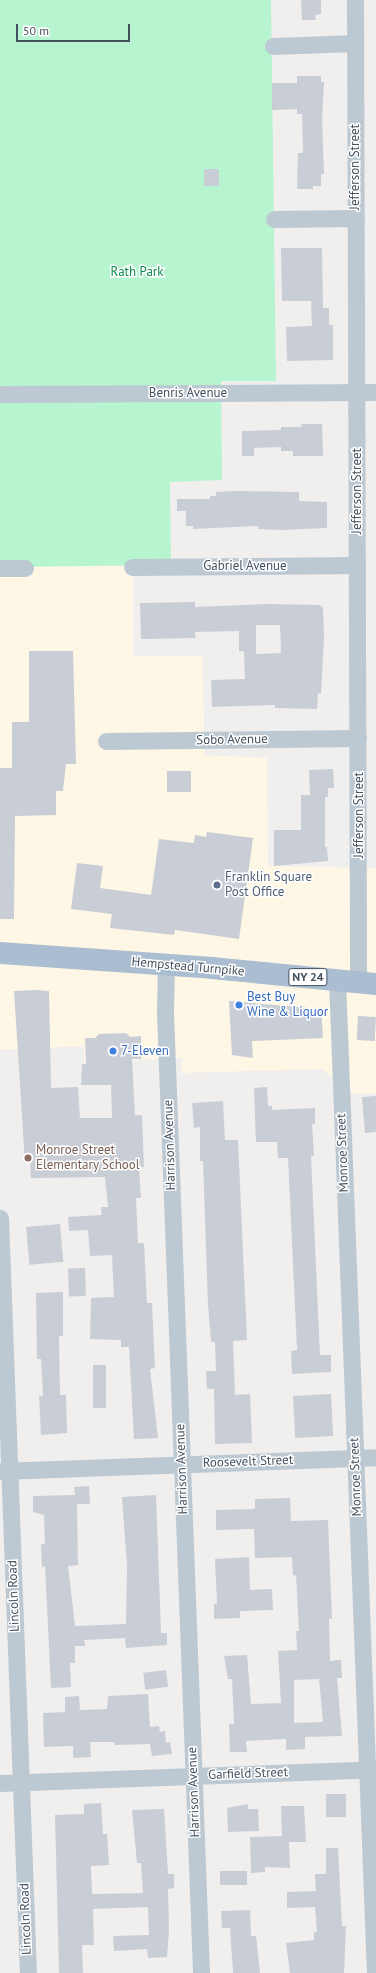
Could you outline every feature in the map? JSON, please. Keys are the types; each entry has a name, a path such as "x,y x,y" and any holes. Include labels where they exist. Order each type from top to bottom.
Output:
{"main road":[{"name":"Hempstead Turnpike","path":"0,954 166,964 357,982"}],"street":[{"name":"Jefferson Street","path":"354,0 358,738 357,982"},
{"path":"273,46 355,44"},
{"path":"274,218 356,218"},
{"name":"Benris Avenue","path":"0,394 376,392"},
{"name":"Gabriel Avenue","path":"132,567 357,565"},
{"path":"0,568 25,568"},
{"name":"Sobo Avenue","path":"106,741 358,738"},
{"name":"Harrison Avenue","path":"166,964 165,1013 201,1973"},
{"name":"Monroe Street","path":"357,982 355,1457 372,1769 375,1973"},
{"name":"Lincoln Road","path":"0,1218 5,1471 21,1783 28,1973"},
{"name":"Roosevelt Street","path":"5,1471 376,1457"},
{"name":"Garfield Street","path":"0,1783 372,1769"}],"shaded area":[{"path":"133,565 133,656 202,656 205,755 267,758 268,866 376,868 376,1093 354,1094 322,1069 181,1073 183,1058 84,1062 84,1046 0,1050 0,567"}],"green space":[{"name":"Rath Park","path":"0,0 271,0 276,381 221,381 222,480 170,482 171,565 0,567"}],"building":[{"path":"301,0 321,0 321,14 315,15 316,20 302,20"},
{"path":"297,76 321,76 321,82 324,82 322,119 324,174 321,174 321,186 313,186 313,189 297,189 298,153 303,153 302,114 297,114 297,109 272,110 272,83 297,83"},
{"path":"204,169 219,169 219,186 204,186"},
{"path":"281,248 322,248 323,308 329,308 329,325 333,325 333,360 287,361 286,327 312,326 311,301 282,301"},
{"path":"301,424 322,424 323,456 293,456 293,451 281,451 281,447 254,448 254,456 242,456 242,431 281,430 281,427 302,427"},
{"path":"216,492 299,492 299,501 327,502 327,528 281,530 258,529 258,526 193,529 193,526 186,526 186,511 177,511 177,499 210,499 210,496 216,496"},
{"path":"195,602 195,607 266,604 320,605 323,608 324,638 321,694 318,693 317,709 275,708 275,705 212,707 211,680 245,679 244,651 239,651 239,631 195,632 196,638 141,639 140,603","holes":["256,625 280,625 281,653 256,654"]},
{"path":"29,651 73,651 76,764 66,764 63,791 56,791 56,815 15,816 14,919 0,919 0,768 12,768 12,722 29,722"},
{"path":"333,769 334,788 328,788 328,797 325,797 325,847 327,847 328,861 274,866 274,830 301,830 301,795 310,795 309,770"},
{"path":"167,771 191,771 191,792 167,792"},
{"path":"207,832 253,838 239,939 175,930 174,935 110,928 112,914 71,909 77,863 103,866 100,888 151,895 159,839 194,843 195,835 206,837"},
{"path":"14,991 49,991 51,1088 78,1087 80,1118 112,1118 111,1085 81,1085 82,1064 86,1064 85,1038 95,1038 99,1034 126,1033 130,1037 141,1036 141,1059 132,1059 135,1115 142,1115 144,1167 139,1167 141,1198 136,1198 138,1243 144,1243 147,1303 152,1303 155,1368 150,1369 158,1438 134,1439 129,1347 121,1347 121,1340 90,1339 91,1298 114,1297 112,1255 90,1256 88,1230 69,1231 68,1217 102,1215 101,1207 108,1207 105,1177 31,1178 30,1162 25,1162"},
{"path":"229,1001 321,1009 323,1038 252,1041 253,1058 232,1055"},
{"path":"358,1016 376,1017 375,1041 357,1040"},
{"path":"267,1087 268,1106 272,1106 272,1110 315,1108 315,1124 312,1124 314,1156 311,1156 320,1355 331,1355 331,1372 292,1374 291,1351 297,1350 288,1158 278,1158 277,1142 256,1142 254,1088"},
{"path":"376,1096 376,1132 365,1133 362,1097"},
{"path":"223,1101 225,1140 238,1140 247,1340 233,1341 235,1395 250,1394 252,1443 215,1444 214,1389 207,1389 206,1371 216,1371 215,1342 211,1342 208,1305 203,1161 200,1161 200,1127 194,1128 192,1103"},
{"path":"60,1224 63,1262 29,1265 26,1227"},
{"path":"85,1268 86,1296 69,1297 68,1269"},
{"path":"63,1292 63,1336 59,1336 60,1395 66,1395 67,1433 41,1435 39,1396 43,1396 41,1359 37,1359 36,1293"},
{"path":"93,1365 106,1365 106,1408 93,1408"},
{"path":"331,1394 333,1436 295,1438 293,1396"},
{"path":"89,1486 90,1504 77,1504 78,1565 68,1566 75,1626 126,1624 127,1566 122,1497 156,1495 161,1633 167,1633 167,1645 126,1648 125,1638 84,1640 85,1646 75,1646 75,1663 70,1663 71,1687 51,1688 45,1566 42,1567 41,1544 45,1544 44,1515 33,1512 33,1496 75,1495 74,1487"},
{"path":"290,1498 291,1521 328,1520 332,1619 329,1619 330,1661 341,1660 342,1678 337,1678 342,1736 305,1737 305,1749 286,1750 286,1739 246,1741 247,1752 230,1752 229,1724 234,1724 232,1679 228,1679 224,1656 247,1655 251,1704 281,1703 278,1651 297,1650 296,1631 299,1631 296,1575 293,1576 292,1557 255,1558 254,1529 216,1530 216,1510 255,1509 255,1499","holes":["319,1679 323,1722 294,1723 294,1680"]},
{"path":"249,1557 250,1590 272,1589 273,1610 240,1611 240,1618 214,1619 214,1604 217,1604 215,1559"},
{"path":"166,1670 168,1687 145,1690 143,1673"},
{"path":"148,1694 150,1727 159,1726 160,1732 165,1731 166,1743 170,1742 172,1754 152,1756 150,1744 115,1745 114,1742 90,1742 91,1757 73,1758 73,1746 44,1747 43,1713 65,1712 65,1697 79,1696 80,1710 107,1709 108,1696"},
{"path":"326,1794 346,1794 346,1817 326,1817"},
{"path":"101,1803 103,1834 107,1834 109,1865 91,1866 92,1894 143,1893 141,1863 137,1863 132,1810 164,1809 168,1874 174,1874 174,1888 168,1889 169,1930 167,1957 148,1958 147,1949 114,1951 113,1936 149,1935 148,1907 93,1909 94,1945 82,1945 83,1973 59,1973 55,1815 84,1814 84,1804"},
{"path":"248,1804 248,1809 258,1809 259,1831 228,1832 227,1808"},
{"path":"281,1806 304,1806 306,1842 289,1842 290,1868 265,1867 265,1872 251,1873 250,1837 282,1836"},
{"path":"326,1848 338,1848 342,1926 346,1926 344,1973 290,1973 286,1943 314,1940 314,1932 317,1932 315,1907 287,1908 287,1892 316,1891 315,1874 326,1874"},
{"path":"220,1871 247,1871 247,1885 220,1885"},
{"path":"250,1910 251,1936 256,1936 260,1973 233,1973 230,1928 222,1928 221,1911"}],"place":[{"name":"Franklin Square Post Office","path":"217,885"},
{"name":"Best Buy Wine & Liquor","path":"239,1005"},
{"name":"7-Eleven","path":"113,1051"},
{"name":"Monroe Street Elementary School","path":"28,1158"}]}
